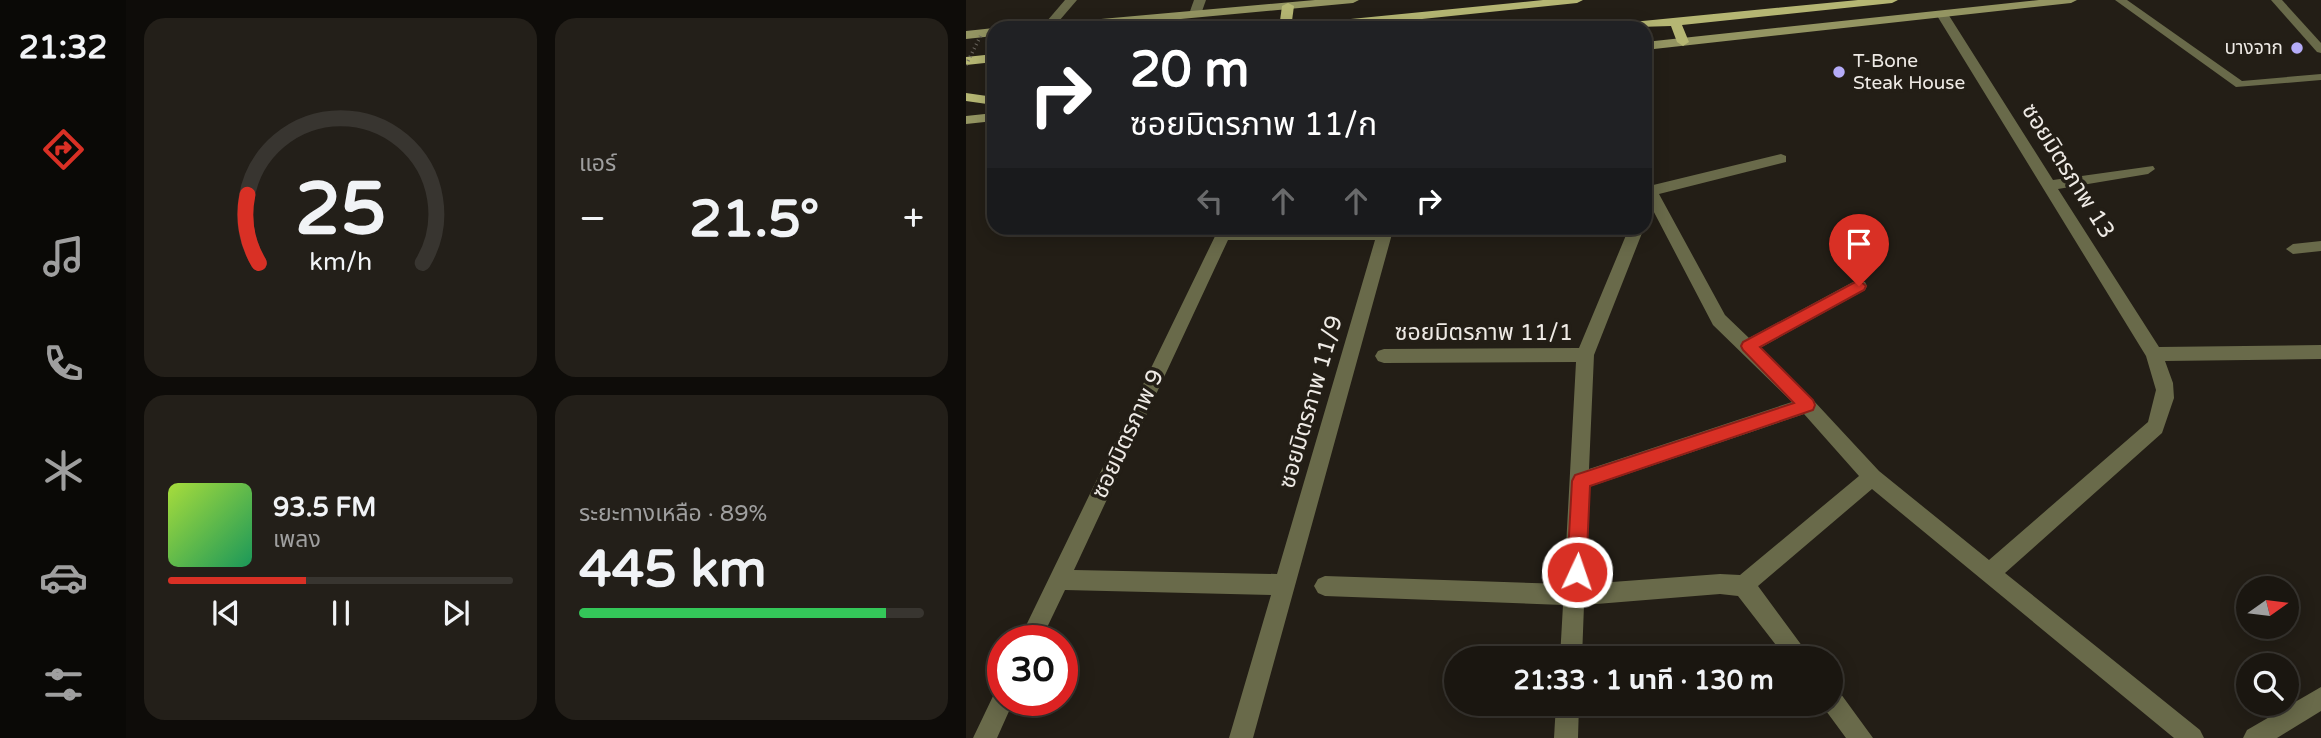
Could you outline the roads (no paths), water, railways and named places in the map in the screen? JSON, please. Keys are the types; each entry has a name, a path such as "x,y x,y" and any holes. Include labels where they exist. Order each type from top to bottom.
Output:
{"main road":[{"path":"1120,21 1353,0"},
{"path":"1369,21 1577,0"},
{"path":"1652,24 1892,0"},
{"path":"1652,45 2071,0"},
{"path":"1286,21 1288,6"},
{"path":"1675,21 1683,42"},
{"path":"966,35 987,33"},
{"path":"966,63 987,59"},
{"path":"966,97 987,95"},
{"path":"966,97 987,100"},
{"path":"966,120 987,118"}],"street":[{"path":"1052,21 1071,0"},
{"path":"1195,14 1200,0"},
{"name":"ซอยมิตรภาพ 13","path":"1942,14 2154,354 2166,387 2165,405 2155,427 1990,572"},
{"path":"1652,193 1781,159"},
{"path":"2050,185 2148,169"},
{"path":"1652,203 1719,320 1807,405 1872,477 2192,738"},
{"name":"ซอยมิตรภาพ 9","path":"1037,625 1222,235"},
{"name":"ซอยมิตรภาพ 11/9","path":"1241,738 1384,235"},
{"path":"1572,646 1586,355 1633,235"},
{"path":"1748,346 1859,286"},
{"path":"2154,354 2318,357"},
{"name":"ซอยมิตรภาพ 11/1","path":"1384,356 1586,355"},
{"path":"1581,481 1807,405"},
{"path":"1742,586 1872,477"},
{"path":"1059,580 1283,585"},
{"path":"1325,586 1575,595 1720,584 1742,586 1757,600 1791,646"},
{"path":"2255,738 2321,698"},
{"path":"1843,715 1861,738"},
{"path":"985,738 995,716"},
{"path":"1566,738 1567,716"}],"lane":[{"path":"2120,0 2241,85 2321,77"},
{"path":"2276,0 2321,50"},
{"path":"2293,249 2321,246"}],"place":[{"name":"บางจาก","path":"2297,48"},
{"name":"T-Bone Steak House","path":"1839,72"}]}
